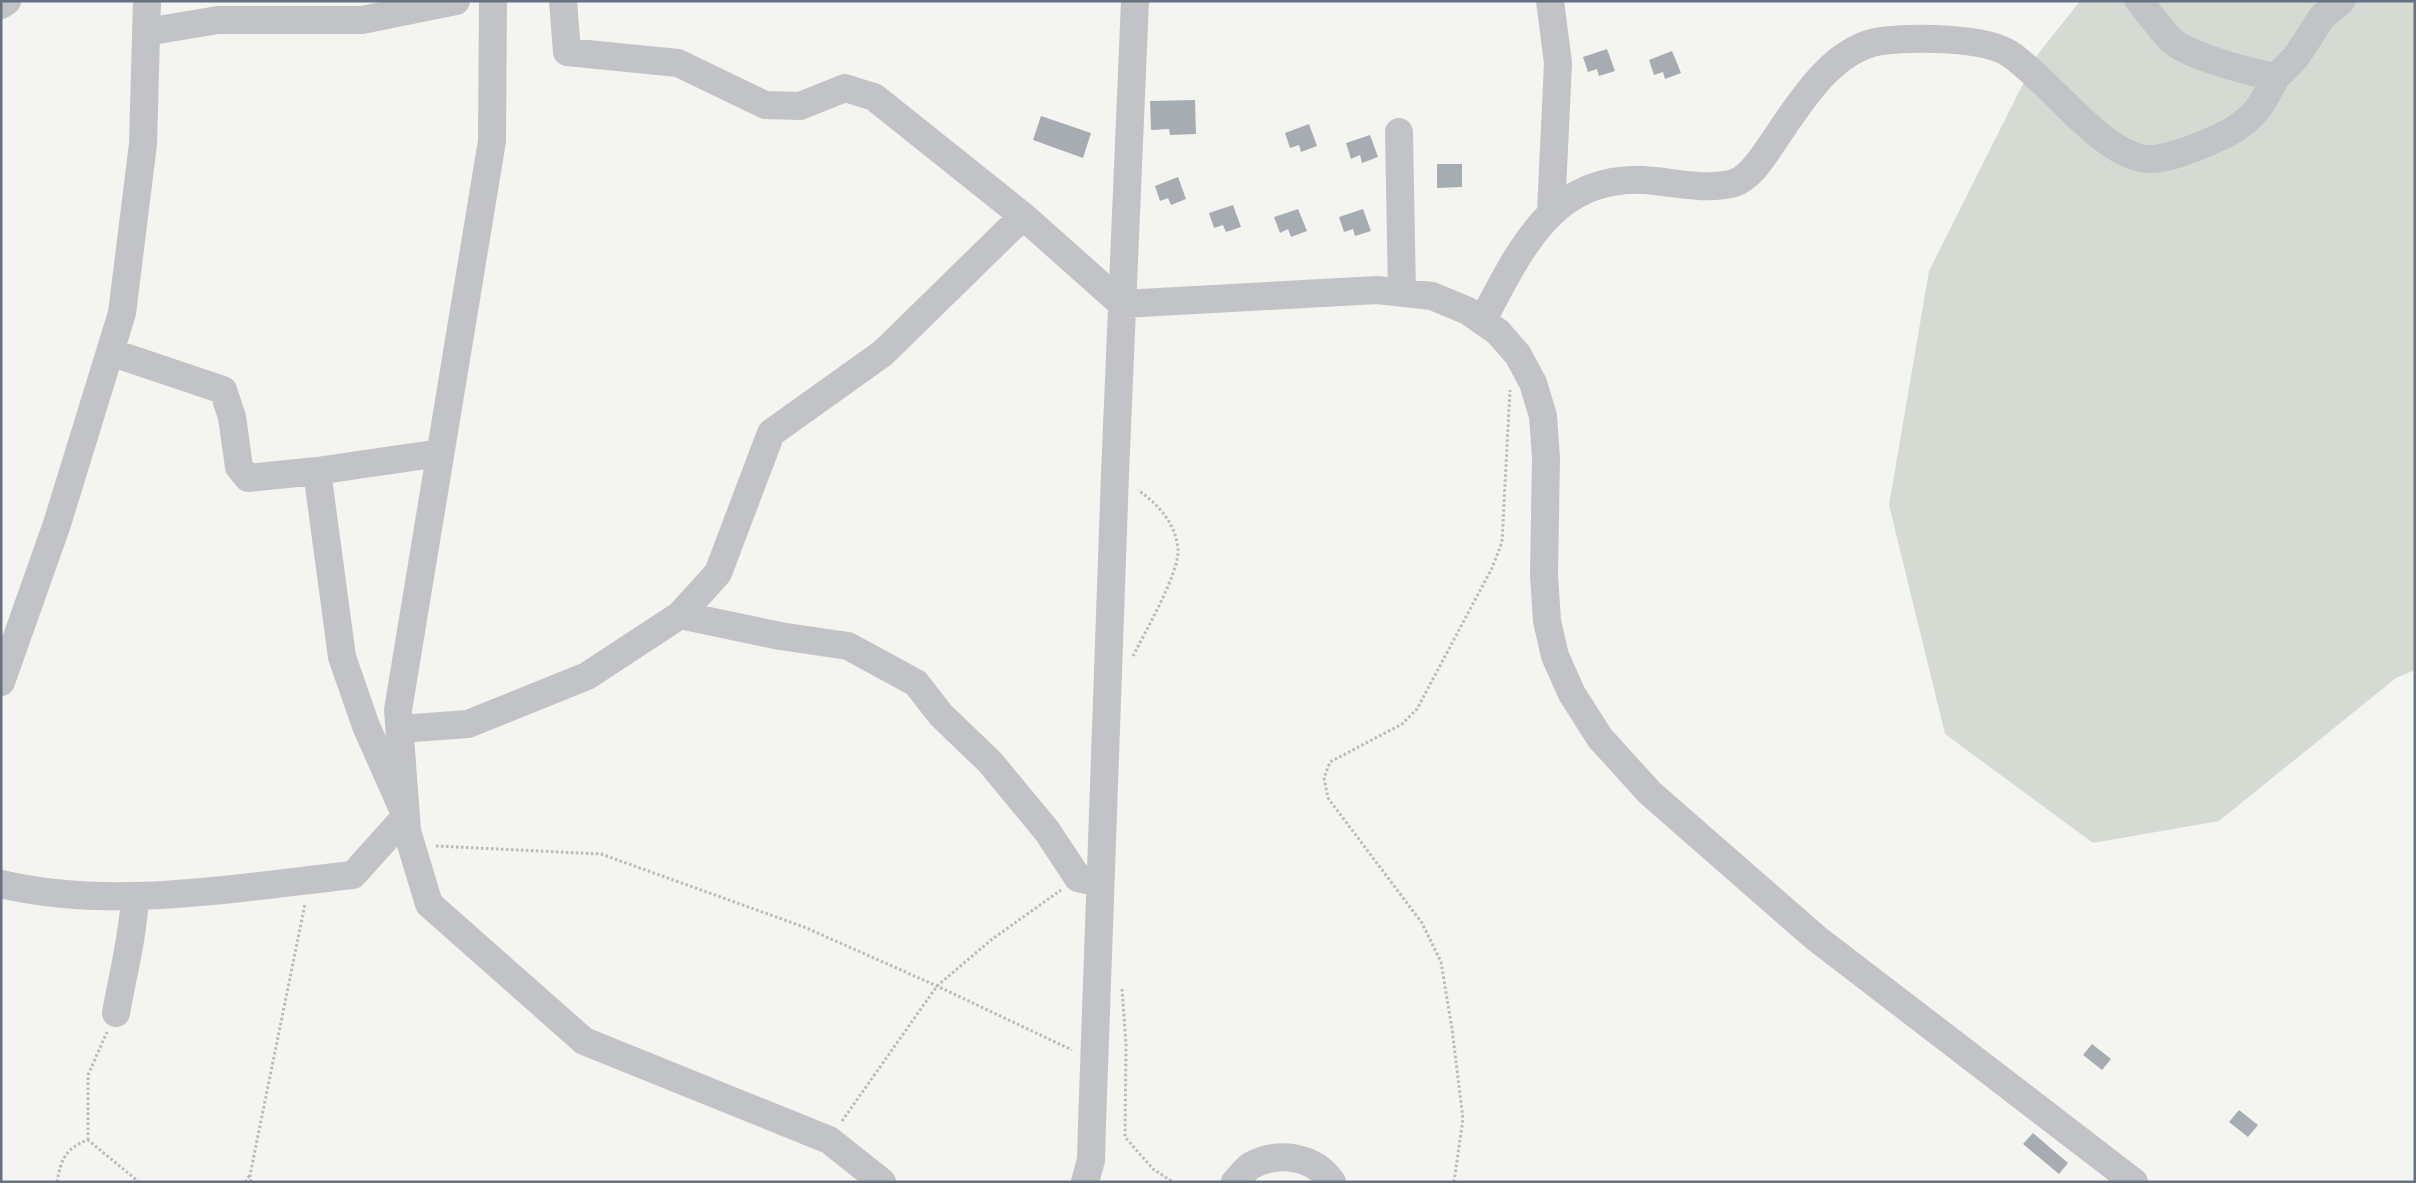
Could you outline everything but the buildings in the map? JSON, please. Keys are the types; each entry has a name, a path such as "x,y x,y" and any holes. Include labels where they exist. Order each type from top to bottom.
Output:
{"street":[{"path":"1,5 7,1"},
{"path":"1,682 57,524 122,313 144,144 147,1"},
{"path":"146,32 275,10 362,20 456,1"},
{"path":"493,1 492,141 398,710 410,845 429,904 584,1041 829,1140 882,1182"},
{"path":"563,1 568,52 678,63 765,105 800,106 845,88 874,97 1023,216 1122,304 1377,290 1432,296 1468,311 1498,332 1518,355 1533,383 1543,416 1546,458 1544,574 1547,621 1555,656 1572,694 1600,738 1650,793 1816,938 2134,1182"},
{"path":"1085,1182 1090,1160 1093,1060 1089,881 1115,474 1135,1"},
{"path":"1550,1 1558,63 1551,212"},
{"path":"2139,1 2173,42 2214,61 2256,74 2276,77"},
{"path":"1482,321 1520,251 1551,212 1568,198 1602,184 1642,180 1706,186 1736,182 1758,165 1811,88 1849,52 1880,41 1969,41 2009,53 2118,150 2149,159 2180,153 2228,135 2256,111 2276,77 2296,58 2322,17 2341,1"},
{"path":"1400,132 1402,292"},
{"path":"400,729 468,724 578,680 587,676 680,614 718,573 771,433 883,353 1023,216"},
{"path":"110,352 223,390 232,417 239,467 248,478 317,471 440,453"},
{"path":"317,471 342,657 366,726 406,816"},
{"path":"680,614 780,636 848,646 916,683 941,715 990,762 1046,832 1089,881"},
{"path":"1,884 34,892 135,897 353,875 406,816"},
{"path":"116,1013 127,952 133,935 135,897"},
{"path":"1235,1182 1250,1166 1274,1157 1303,1159 1326,1173 1332,1182"}],"path":[{"path":"1454,1182 1463,1119 1452,1029 1441,962 1422,923 1328,798 1324,778 1330,762 1402,724 1417,709 1492,568 1502,542 1510,376 1518,355"},
{"path":"1115,474 1153,500 1173,527 1179,551 1173,573 1132,658"},
{"path":"410,845 601,854 804,927 937,986 1093,1060"},
{"path":"251,1182 250,1175 310,879"},
{"path":"829,1140 937,986 991,940 1089,881"},
{"path":"1121,979 1126,1044 1125,1137 1154,1169 1173,1182"},
{"path":"88,1140 88,1075 116,1013"},
{"path":"57,1182 61,1160 75,1144 88,1140"},
{"path":"88,1140 139,1182"},
{"path":"245,1182 250,1175"}],"shaded area":[{"path":"2080,1 2415,1 2415,670 2396,678 2219,821 2093,843 1945,734 1889,505 1929,271 2038,54"}]}
